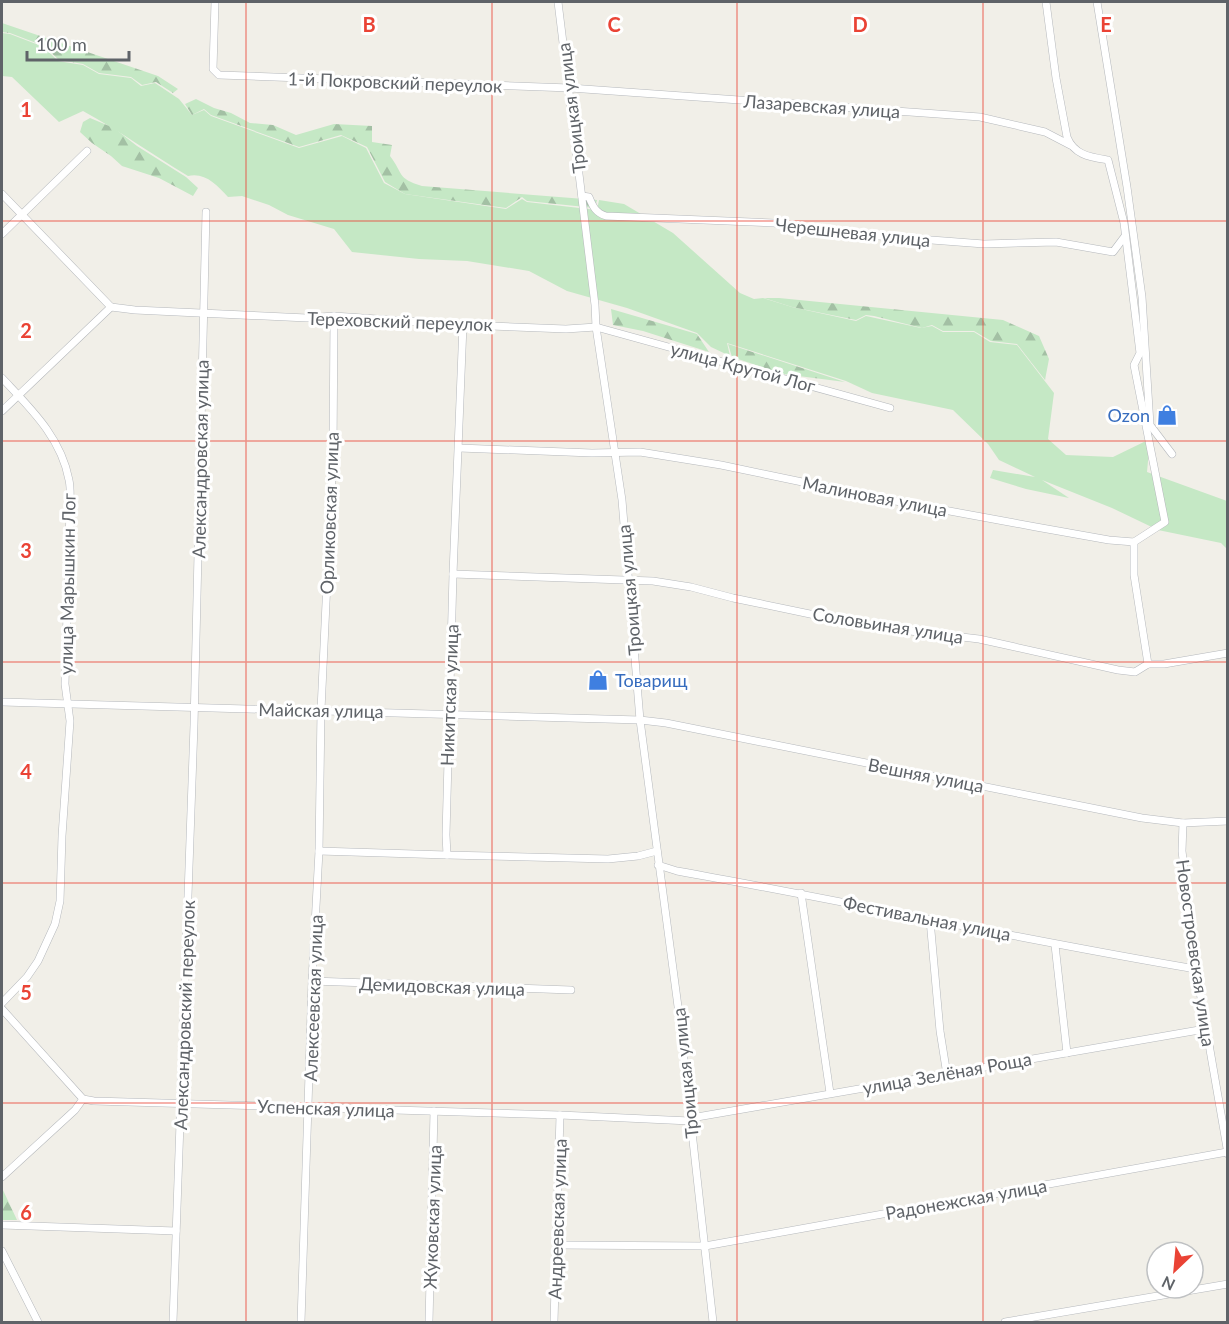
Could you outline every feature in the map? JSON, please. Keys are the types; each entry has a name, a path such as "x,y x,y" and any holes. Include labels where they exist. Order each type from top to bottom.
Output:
{"street":[{"name":"1-й Покровский переулок","path":"215,2 213,69 219,75 570,88"},
{"name":"Троицкая улица","path":"558,2 570,88 596,327 622,500 640,720 679,1014 713,1323"},
{"path":"1046,2 1056,78 1070,145 1086,157 1108,160 1121,206 1140,353 1134,365 1165,522 1134,542 1134,575 1148,664 1164,664 1227,652"},
{"path":"1097,2 1142,297 1150,424 1172,454"},
{"name":"Лазаревская улица","path":"570,88 980,117 1045,132 1070,145"},
{"path":"2,234 87,152"},
{"path":"2,194 111,307 2,411"},
{"name":"Черешневая улица","path":"582,196 589,197 599,214 606,216 774,223 839,233 984,244 1056,242 1113,252 1125,236"},
{"name":"Александровская улица","path":"194,707 206,212"},
{"name":"Тереховский переулок","path":"111,307 308,318 334,316 464,325 566,329 596,327"},
{"name":"Орликовская улица","path":"321,710 333,453 334,316"},
{"name":"Никитская улица","path":"447,855 453,574 464,325"},
{"name":"улица Крутой Лог","path":"596,327 891,408"},
{"name":"улица Марышкин Лог","path":"2,378 51,433 61,455 69,480 70,542 65,684 70,721 60,901 55,924 38,961 27,977 2,1003"},
{"name":"Малиновая улица","path":"459,448 640,452 682,458 969,515 1109,540 1134,542"},
{"name":"Соловьиная улица","path":"453,574 627,579 691,587 765,605 879,627 980,639 1118,670 1135,672 1148,664"},
{"name":"Майская улица","path":"2,702 640,720"},
{"name":"Александровский переулок","path":"173,1323 194,707"},
{"name":"Алексеевская улица","path":"301,1323 312,981 319,851 321,710"},
{"name":"Вешняя улица","path":"640,720 1143,818 1183,823 1227,821"},
{"name":"Новостроевская улица","path":"1183,823 1182,851 1196,969 1227,1153"},
{"path":"319,851 608,859 638,856 657,851"},
{"name":"Фестивальная улица","path":"658,865 677,871 801,893 930,920 967,925 1055,945 1196,969"},
{"path":"801,893 830,1093"},
{"path":"930,920 940,1031 947,1075"},
{"path":"1055,945 1067,1053"},
{"name":"Демидовская улица","path":"312,981 571,990"},
{"path":"2,1009 83,1099 75,1110 2,1177"},
{"name":"улица Зелёная Роща","path":"690,1121 697,1117 830,1093 947,1075 1205,1029"},
{"name":"Успенская улица","path":"83,1099 690,1121"},
{"name":"Жуковская улица","path":"429,1323 434,1111"},
{"name":"Андреевская улица","path":"554,1323 560,1115"},
{"name":"Радонежская улица","path":"556,1245 705,1246 1227,1153"},
{"path":"2,1225 176,1231"},
{"path":"2,1251 38,1323"},
{"path":"1005,1323 1227,1284"}],"green space":[{"path":"2,23 158,76 178,89 173,93 156,82 142,85 131,77 99,73 83,64 59,60 44,46 2,32"},
{"path":"2,33 44,47 58,61 83,65 99,74 131,78 141,86 155,83 179,99 192,115 204,110 211,116 299,148 342,136 366,148 384,183 405,194 506,209 522,199 527,202 597,210 599,200 624,204 673,233 740,293 754,299 763,298 856,321 866,316 921,328 932,326 943,332 974,332 990,342 1017,345 1054,393 1048,439 1066,455 1113,457 1150,439 1147,472 1227,501 1227,549 1221,543 1158,530 1112,508 1042,480 1069,498 1026,489 990,478 993,470 1035,477 999,460 988,444 953,410 872,393 846,381 727,343 730,356 711,347 697,333 627,308 567,291 529,271 467,261 352,252 334,229 288,215 269,205 242,196 228,197 210,180 200,176 188,176 83,111 59,122 12,77 2,76"},
{"path":"196,99 250,123 273,125 296,135 334,124 372,126 372,142 392,145 390,156 404,178 422,186 597,200 595,208 527,201 522,197 506,208 405,194 385,182 367,147 341,135 299,147 211,115 204,109 192,115 185,104"},
{"path":"90,118 114,128 137,146 186,177 198,188 193,196 159,178 122,166 80,132 83,122"},
{"path":"764,298 1003,320 1039,336 1049,359 1045,380 1017,344 991,341 974,331 943,331 932,325 922,328 866,315 856,320 792,307"},
{"path":"611,309 697,334 709,352 643,331 613,325"},
{"path":"728,344 845,382 783,374 732,357"},
{"path":"2,1188 17,1220 2,1220"}],"place":[{"name":"Ozon","path":"1167,415"},
{"name":"Товарищ","path":"598,680"}]}
